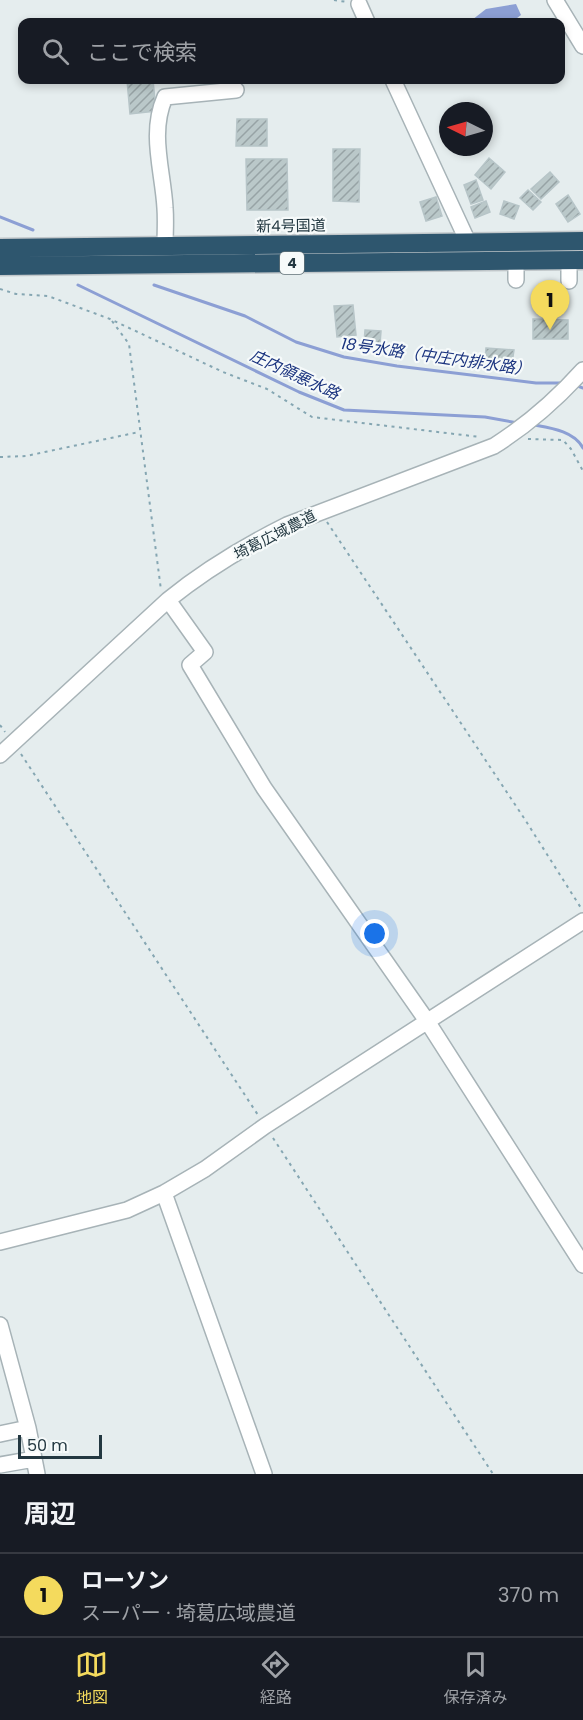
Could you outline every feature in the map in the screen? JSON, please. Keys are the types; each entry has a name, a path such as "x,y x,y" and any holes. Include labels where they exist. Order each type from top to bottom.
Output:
{"highway":[{"name":"新4号国道","path":"0,248 583,241"},
{"name":"4","path":"0,266 576,260"}],"street":[{"path":"555,0 583,46"},
{"path":"359,4 365,18"},
{"path":"395,84 468,242"},
{"path":"165,246 165,209 156,136 161,106 165,97 236,90"},
{"path":"569,281 576,260"},
{"path":"516,261 516,280"},
{"name":"埼葛広域農道","path":"0,755 197,576 261,538 321,511 494,446 513,434 557,397 581,373"},
{"path":"168,600 205,652 190,665 264,788 427,1021 583,1265"},
{"path":"0,1242 127,1210 164,1193 205,1169 265,1126 583,921"},
{"path":"164,1193 264,1474"},
{"path":"0,1325 28,1428 36,1467 0,1466"},
{"path":"0,1434 28,1428"}],"path":[{"path":"0,290 16,294 48,296 110,319 267,389 312,417 489,438 494,446"},
{"path":"110,319 129,344 160,589 168,600"},
{"path":"0,457 26,456 139,432"},
{"path":"513,434 563,440 571,449 583,471"},
{"path":"321,511 524,818 583,912"},
{"path":"0,725 493,1474"}],"water":[{"path":"516,4 521,15 517,18 475,18 486,9"}],"building":[{"path":"127,84 153,84 156,111 130,114"},
{"path":"237,119 267,119 267,146 236,146"},
{"path":"333,149 360,149 359,202 333,201"},
{"path":"489,158 505,172 491,189 475,175"},
{"path":"246,159 287,159 288,210 247,210"},
{"path":"550,172 559,182 541,199 531,189"},
{"path":"476,180 483,200 471,204 464,185"},
{"path":"528,190 541,202 533,210 520,198"},
{"path":"568,195 580,214 568,222 556,204"},
{"path":"436,197 442,216 426,221 420,202"},
{"path":"486,201 490,212 475,218 471,207"},
{"path":"504,201 519,206 514,219 500,214"},
{"path":"353,305 356,335 337,337 334,306"},
{"path":"533,319 568,320 568,339 533,339"},
{"path":"365,330 381,331 380,344 364,343"},
{"path":"486,348 514,350 512,363 485,360"}],"waterway":[{"name":"18号水路（中庄内排水路）","path":"0,217 33,230"},
{"name":"庄内領悪水路","path":"78,285 299,392 344,410 485,417 518,423"},
{"name":"18号水路（中庄内排水路）","path":"154,285 245,316 296,342 344,357 397,366 536,383 563,383"},
{"name":"18号水路（中庄内排水路）","path":"575,385 583,388"},
{"name":"庄内領悪水路","path":"534,425 568,434 583,448"}],"place":[{"name":"ローソン","path":"550,330"}]}
